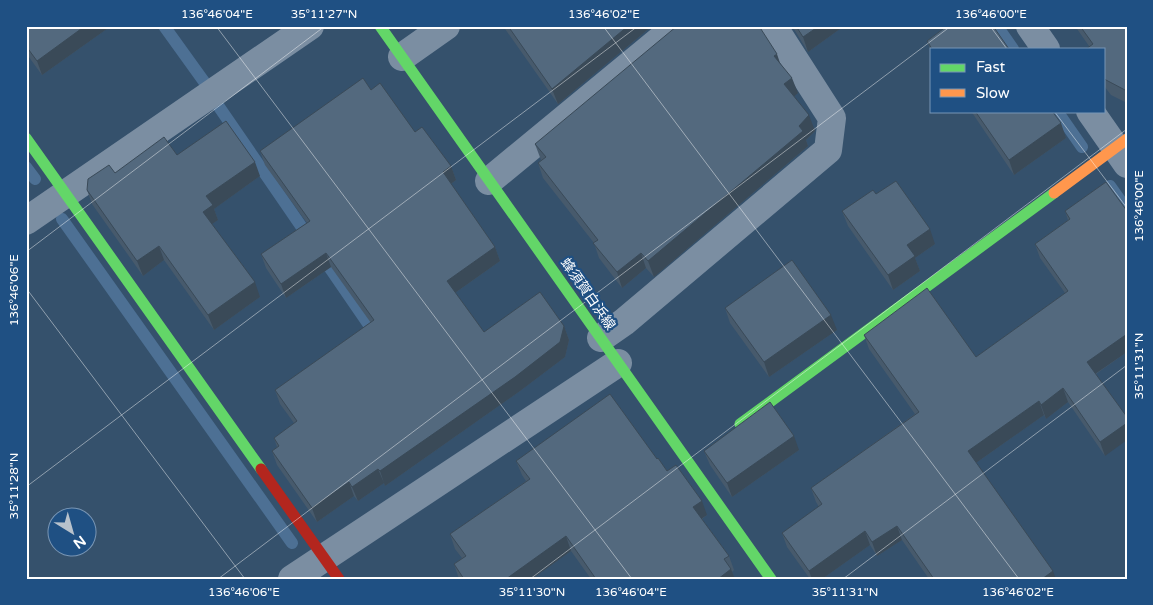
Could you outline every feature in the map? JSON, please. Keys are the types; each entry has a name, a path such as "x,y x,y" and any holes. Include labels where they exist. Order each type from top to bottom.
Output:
{"street":[{"path":"26,221 310,26"},
{"name":"蜂須賀白浜線","path":"380,26 618,363 692,460 771,579"},
{"path":"402,57 446,26"},
{"path":"489,181 677,26"},
{"path":"601,338 624,322 828,150 832,118 773,26"},
{"path":"1030,26 1045,48"},
{"path":"728,433 1123,150 1091,112"},
{"path":"26,138 332,569"},
{"path":"292,579 332,569 618,363"}],"building":[{"path":"26,26 85,26 37,61 26,46"},
{"path":"508,26 628,26 552,89"},
{"path":"677,26 759,26 777,54 774,56 792,78 784,84 809,115 799,126 803,131 648,261 641,253 617,272 593,243 598,240 538,163 546,157 535,144"},
{"path":"796,26 819,26 803,37"},
{"path":"947,26 993,26 1008,48 931,48 927,41"},
{"path":"1080,26 1127,26 1127,89 1125,90 1106,80 1106,48 1087,48 1093,44"},
{"path":"363,78 371,90 380,83 415,132 422,127 451,166 443,172 495,247 447,281 484,332 540,292 564,326 560,342 515,377 380,471 378,469 352,487 349,482 312,508 272,451 279,446 274,438 297,421 275,390 374,320 326,253 281,284 261,254 310,221 260,151"},
{"path":"976,112 1053,112 1061,123 1009,160"},
{"path":"226,121 255,162 206,196 213,205 203,212 255,282 208,315 159,246 137,261 87,190 88,179 109,165 115,173 164,137 177,155"},
{"path":"896,181 930,229 907,245 915,256 888,275 842,211 873,190 876,194"},
{"path":"1106,182 1127,211 1127,334 1087,362 1127,417 1127,423 1100,442 1063,388 1041,405 1039,401 968,451 1053,571 1042,579 934,579 897,526 872,542 865,531 809,571 782,533 822,504 811,488 919,412 864,335 927,288 976,357 1068,291 1035,244 1070,219 1065,211"},
{"path":"792,260 831,315 764,362 725,308"},
{"path":"610,394 667,471 676,465 702,501 693,507 729,556 724,559 731,569 718,579 596,579 566,536 506,579 464,579 454,564 466,556 450,534 530,479 516,461"},
{"path":"770,402 794,436 727,483 704,451"}],"waterway":[{"path":"164,26 205,83"},
{"path":"997,26 1012,48"},
{"path":"217,104 378,338"},
{"path":"1058,112 1082,147"},
{"path":"26,167 35,179"},
{"path":"1110,186 1127,210"},
{"path":"62,219 292,543"}],"traffic: fast":[{"path":"380,26 771,579"},
{"path":"26,138 261,469"},
{"path":"740,424 1054,193"}],"traffic: slow":[{"path":"1054,193 1127,139"}],"traffic: jam":[{"path":"261,469 339,579"}]}
